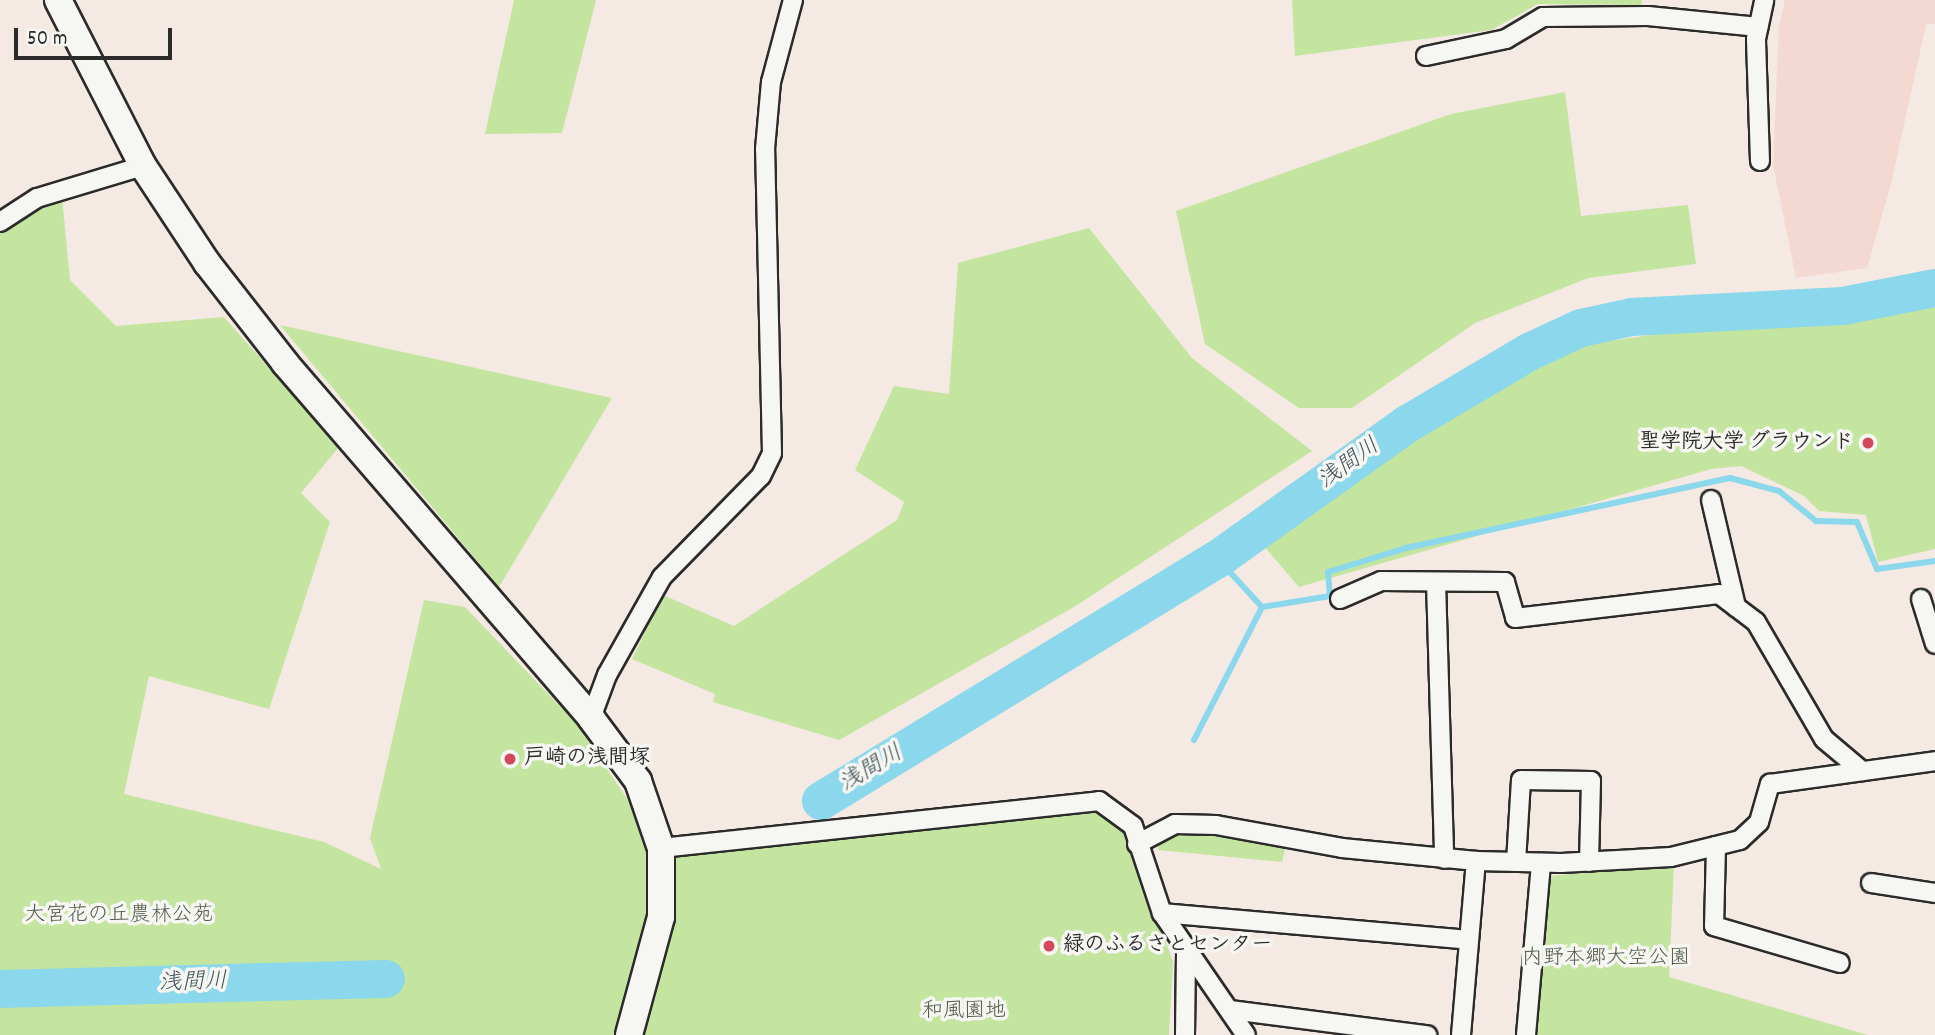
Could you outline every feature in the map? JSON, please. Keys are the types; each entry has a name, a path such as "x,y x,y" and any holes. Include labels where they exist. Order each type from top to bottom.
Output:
{"street":[{"path":"58,0 143,166 178,224 285,363 591,718 638,781 661,848 661,917 629,1035"},
{"path":"591,718 607,675 662,578 761,476 772,453 765,149 771,82 793,0"},
{"path":"1760,161 1758,27 1763,0"},
{"path":"1426,56 1506,39 1543,17 1647,16 1758,27"},
{"path":"0,222 37,198 143,166"},
{"path":"1711,500 1737,607"},
{"path":"1340,599 1381,582 1505,582 1515,618 1719,594 1756,622 1777,653 1824,739 1862,771"},
{"path":"1436,582 1444,859"},
{"path":"1921,599 1935,644"},
{"path":"1137,844 1175,824 1216,825 1342,848 1444,859 1541,863 1671,857 1740,840 1759,822 1770,784 1935,761"},
{"path":"1516,862 1521,780 1591,781 1589,862"},
{"path":"661,848 1099,801 1133,826 1162,913 1186,952 1231,1010 1246,1035"},
{"path":"1716,846 1714,926 1840,963"},
{"path":"1461,1035 1476,861"},
{"path":"1526,1035 1541,863"},
{"path":"1871,883 1935,893"},
{"path":"1162,913 1469,940"},
{"path":"1185,1035 1186,952"},
{"path":"1231,1010 1427,1035"}],"shaded area":[{"path":"1785,0 1935,0 1935,24 1926,24 1892,180 1867,268 1796,278 1773,165 1779,26"}],"green space":[{"path":"514,0 596,0 562,133 485,134"},
{"path":"1292,0 1642,0 1641,5 1538,4 1491,30 1295,56"},
{"path":"1565,92 1581,216 1688,205 1696,264 1588,278 1475,323 1352,408 1299,408 1205,344 1176,211 1451,114"},
{"name":"大宮花の丘農林公苑","path":"62,197 70,280 116,326 224,317 339,447 301,493 330,522 269,709 149,676 124,794 324,842 381,869 370,838 424,600 465,607 576,723 646,827 650,917 617,1035 0,1035 0,231"},
{"path":"1089,228 1192,358 1312,451 1074,607 839,740 713,702 715,694 632,659 663,595 734,626 897,520 904,502 855,470 894,386 949,394 958,263"},
{"path":"1935,301 1935,549 1878,562 1866,515 1819,511 1804,496 1741,466 1711,469 1299,587 1262,544 1460,402 1588,344 1700,328 1868,318"},
{"path":"280,325 612,398 499,587"},
{"name":"和風園地","path":"1096,808 1123,823 1173,962 1169,1035 642,1035 655,999 672,913 672,856"},
{"path":"1192,829 1286,845 1282,862 1158,850 1160,838"},
{"name":"内野本郷大空公園","path":"1674,864 1669,977 1868,1035 1534,1035 1550,876"}],"waterway":[{"name":"浅間川","path":"821,801 1218,559 1409,423 1529,352 1581,328 1632,317 1843,306 1935,288"},
{"path":"1218,559 1262,607 1330,596 1328,572 1406,548 1730,478 1779,491 1816,521 1857,522 1877,569 1935,561"},
{"path":"1194,740 1262,607"},
{"name":"浅間川","path":"0,989 386,979"}],"place":[{"name":"聖学院大学 グラウンド","path":"1868,443"},
{"name":"戸崎の浅間塚","path":"510,759"},
{"name":"緑のふるさとセンター","path":"1049,946"}]}
